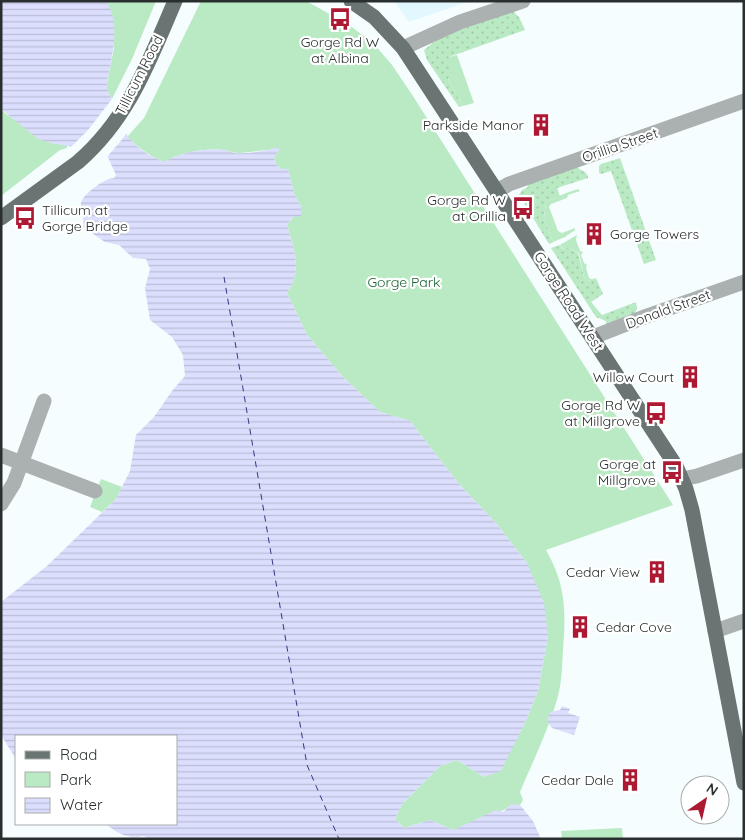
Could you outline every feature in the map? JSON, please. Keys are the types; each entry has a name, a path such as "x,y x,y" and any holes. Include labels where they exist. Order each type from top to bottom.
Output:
{"main road":[{"name":"Tillicum Road","path":"1,218 78,162 103,137 126,107 175,1"},
{"name":"Gorge Road West","path":"351,1 374,17 403,48 663,444 682,479 692,510 743,779"}],"street":[{"path":"403,48 460,22 523,1"},
{"name":"Orillia Street","path":"497,191 509,184 744,101"},
{"name":"Donald Street","path":"593,337 744,282"},
{"path":"1,504 14,483 44,401"},
{"path":"1,455 95,491"},
{"path":"682,479 697,476 744,460"},
{"path":"715,631 744,620"}],"shaded area":[{"path":"394,1 470,1 409,22"}],"green space":[{"path":"106,1 156,1 132,59 112,99 106,88 114,48"},
{"name":"Gorge Park","path":"201,1 306,1 348,24 374,44 392,65 411,93 673,505 546,550 558,575 564,610 561,679 554,708 520,792 523,800 520,805 511,805 491,816 453,830 430,820 404,828 395,819 402,804 440,766 457,760 484,777 515,742 525,723 538,691 548,636 527,563 496,523 459,484 410,421 380,412 343,377 307,335 287,293 295,276 296,260 287,225 301,207 294,194 288,169 281,169 276,164 274,158 279,150 240,153 224,150 201,150 185,153 164,162 144,151 127,137 144,118"},
{"path":"512,10 519,17 525,30 449,57 453,75 448,79 463,106 459,107 427,60 424,50 440,37"},
{"path":"457,55 474,103 463,106 448,79 453,75 446,60"},
{"path":"1,109 51,143 67,145 67,148 60,150 1,196"},
{"path":"620,158 656,260 644,264 611,171 599,173 599,166 601,164"},
{"path":"576,167 585,172 588,178 557,188 560,196 546,202 544,218 553,242 549,244 519,195 522,190 528,187 527,184"},
{"path":"578,189 580,191 568,195 567,198 551,204 549,207 558,231 562,233 575,228 565,237 553,242 544,218 546,202"},
{"path":"577,235 576,240 580,251 583,252 581,255 584,263 587,265 589,278 593,280 587,281 584,277 579,253 568,247 564,249 560,245"},
{"path":"560,245 563,249 568,247 578,253 584,277 588,281 596,278 603,294 591,302 602,315 636,302 637,309 635,313 606,325 606,321 596,317 551,248"},
{"path":"101,479 122,487 116,499 102,512 90,507"},
{"path":"622,828 623,839 562,839 561,831"}],"water":[{"path":"1,1 106,1 113,17 114,25 113,51 107,82 108,90 124,131 143,151 164,162 185,153 201,150 224,150 246,153 278,147 279,150 274,158 276,164 281,169 288,169 294,194 301,207 301,216 293,217 287,225 296,260 296,268 295,276 287,293 307,335 343,377 380,412 410,421 459,484 496,523 527,563 544,603 548,636 538,691 525,723 501,771 484,777 457,760 440,766 402,804 395,819 404,828 430,820 453,830 496,810 503,812 511,804 520,805 533,821 541,839 148,839 144,836 134,837 119,833 107,825 178,825 178,735 15,735 15,757 1,735 1,602 47,566 116,499 130,471 136,435 154,417 185,376 183,355 172,337 150,320 145,288 150,269 146,259 133,258 119,245 105,242 83,227 81,203 83,199 95,187 114,178 116,175 106,153 38,139 1,109"},
{"path":"562,706 570,709 568,713 580,717 574,735 552,728 547,721 550,712 560,710"}],"pier":[{"path":"112,99 115,101 127,133 120,142 106,158 104,155 70,148 88,130"}],"ferry route":[{"path":"224,277 307,765 339,839"}],"place":[{"name":"Gorge Rd W at Albina","path":"340,19"},
{"name":"Parkside Manor","path":"541,125"},
{"name":"Gorge Rd W at Orillia","path":"523,208"},
{"name":"Tillicum at Gorge Bridge","path":"25,218"},
{"name":"Gorge Towers","path":"594,234"},
{"name":"Willow Court","path":"690,377"},
{"name":"Gorge Rd W at Millgrove","path":"656,413"},
{"name":"Gorge at Millgrove","path":"672,472"},
{"name":"Cedar View","path":"657,572"},
{"name":"Cedar Cove","path":"580,627"},
{"name":"Cedar Dale","path":"630,780"}]}
